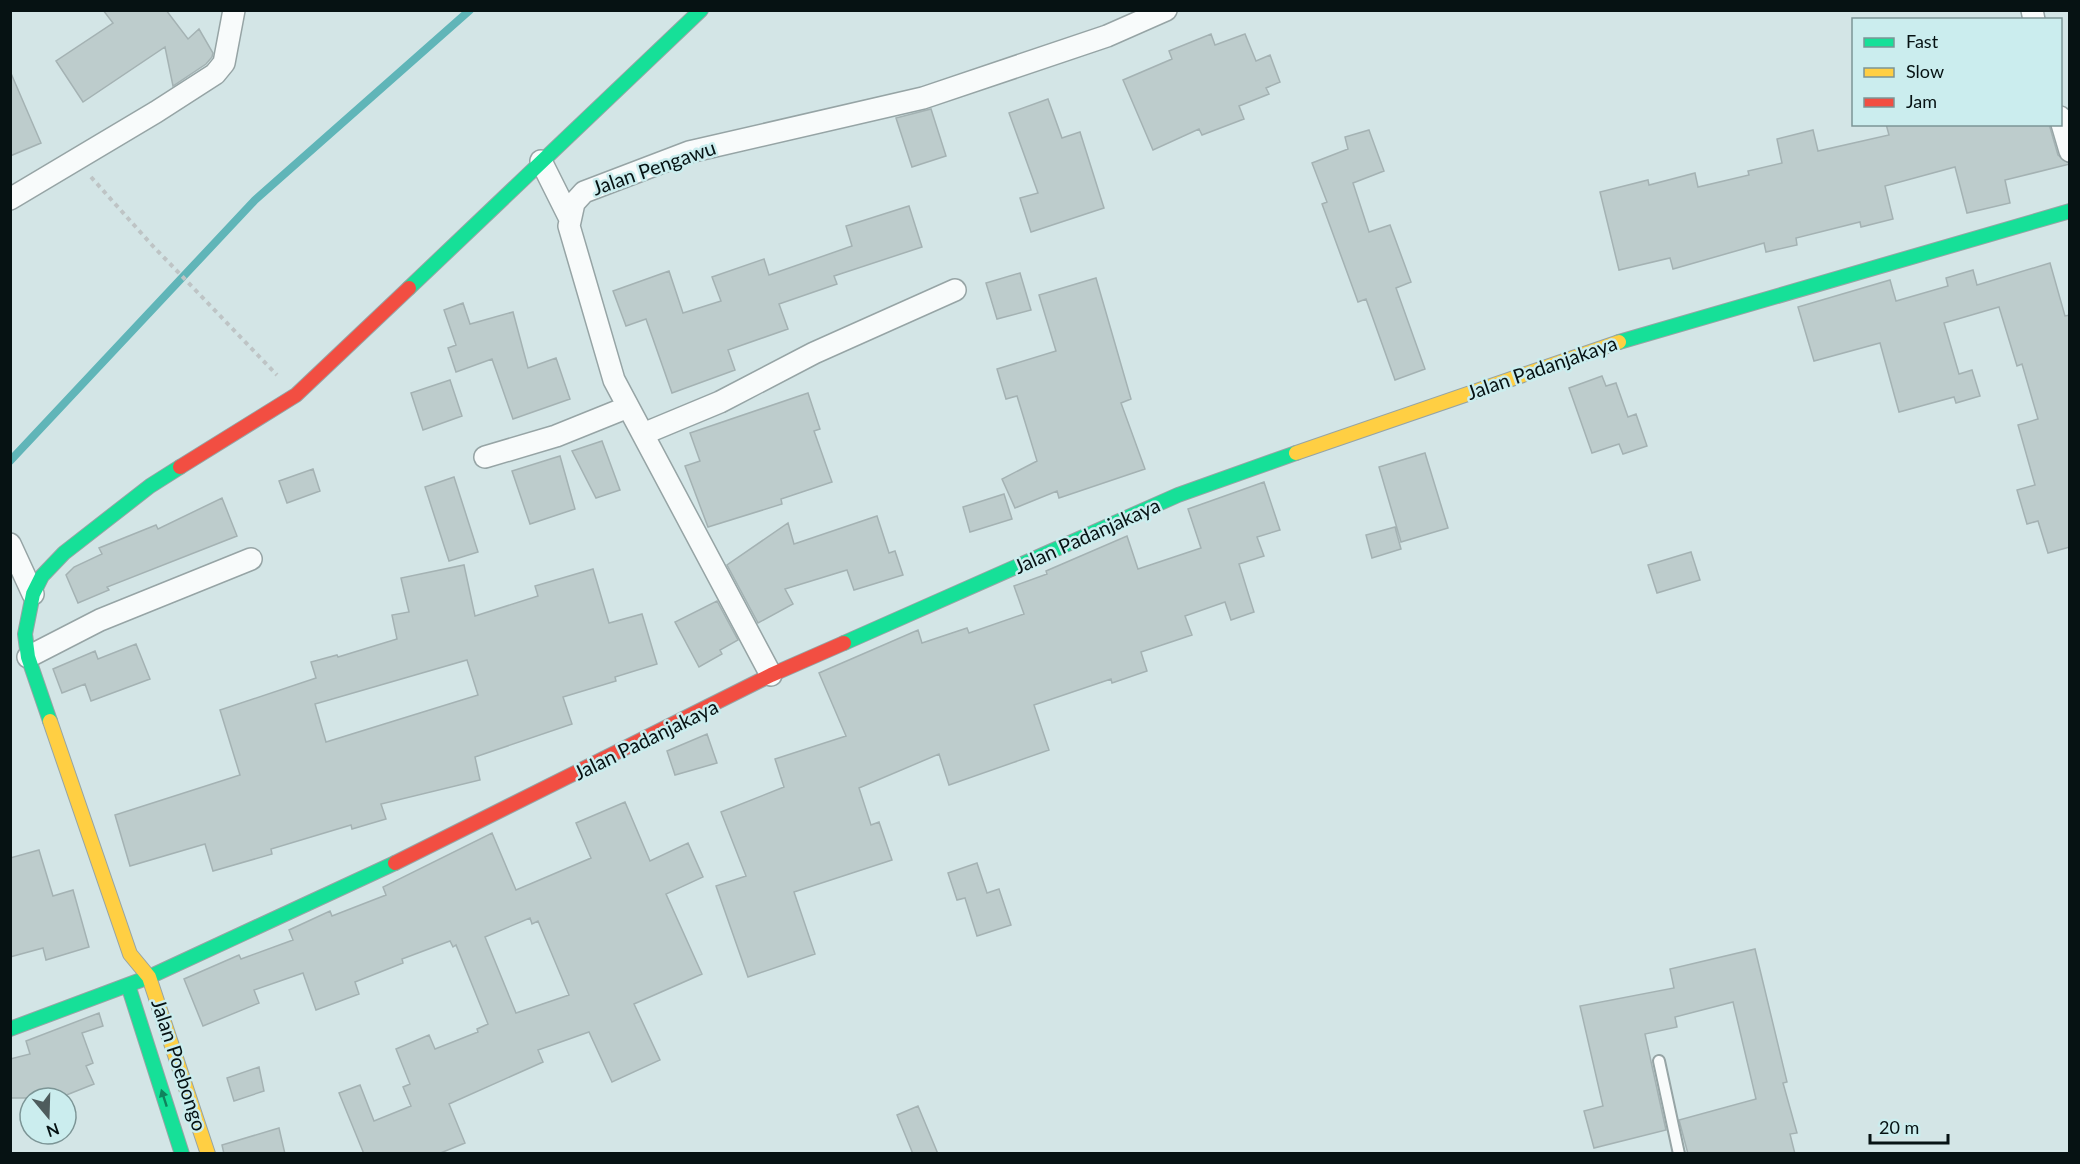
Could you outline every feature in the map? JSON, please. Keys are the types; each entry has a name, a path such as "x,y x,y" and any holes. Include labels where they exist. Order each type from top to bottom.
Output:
{"street":[{"path":"10,199 156,112 214,74 224,63 234,10"},
{"path":"149,977 130,954 28,657 25,634 33,594 42,576 64,553 150,486 296,394 701,10"},
{"name":"Jalan Pengawu","path":"570,217 574,203 584,192 688,152 923,98 1107,36 1166,10"},
{"path":"2062,121 2070,151"},
{"path":"541,161 570,217 569,226 614,380 771,675"},
{"name":"Jalan Padanjakaya","path":"10,1029 149,977 399,861 718,704 771,675 1178,495 1590,350 2070,211"},
{"path":"643,435 720,402 814,354 955,290"},
{"path":"485,457 556,436 628,407"},
{"path":"10,544 33,594"},
{"path":"28,657 100,620 251,559"},
{"path":"128,985 130,954"},
{"name":"Jalan Poebongo","path":"149,977 208,1154"},
{"name":"Jalan Poebongo","path":"128,985 182,1154"}],"lane":[{"path":"1659,1061 1679,1154"}],"path":[{"path":"78,158 90,175 151,244 296,394"}],"building":[{"path":"103,10 166,10 188,39 199,29 213,53 212,57 206,64 173,86 165,47 83,102 56,61 113,23"},
{"path":"1211,34 1215,45 1245,34 1256,61 1270,55 1280,82 1266,88 1269,94 1239,106 1244,119 1202,135 1199,129 1153,150 1123,80 1172,59 1169,51"},
{"path":"10,71 41,143 10,156"},
{"path":"1048,99 1062,138 1080,132 1104,208 1031,232 1020,198 1038,193 1009,113"},
{"path":"931,109 946,156 912,167 896,118"},
{"path":"1887,126 2050,126 2058,155 2070,164 2005,180 2010,203 1967,213 1955,167 1885,186 1893,219 1861,227 1860,222 1796,238 1797,245 1766,252 1764,243 1673,269 1670,258 1619,270 1600,192 1648,180 1649,185 1695,173 1698,187 1749,175 1748,171 1782,163 1777,139 1813,130 1818,151 1889,135"},
{"path":"1369,130 1384,171 1353,183 1369,232 1390,225 1411,282 1396,288 1425,369 1395,380 1366,299 1358,302 1322,204 1327,202 1312,163 1348,149 1345,137"},
{"path":"909,206 922,247 834,276 837,284 779,304 788,329 728,350 735,370 672,393 646,319 626,326 613,291 669,271 683,313 721,301 712,277 764,259 769,275 852,246 846,226"},
{"path":"2050,263 2065,316 2070,315 2070,547 2048,553 2038,521 2027,524 2017,490 2035,485 2018,425 2038,419 2022,364 2017,366 1999,307 1944,323 1959,374 1972,370 1980,396 1956,403 1954,397 1899,412 1880,343 1814,361 1798,307 1890,280 1896,301 1948,286 1946,278 1973,270 1977,285"},
{"path":"1020,273 1031,310 997,319 986,283"},
{"path":"1096,278 1131,399 1121,403 1145,469 1059,498 1057,491 1015,508 1002,479 1037,461 1017,396 1006,399 997,369 1056,351 1039,295"},
{"path":"463,303 470,324 513,312 528,368 556,358 570,399 513,419 492,359 456,372 448,348 456,345 444,310"},
{"path":"1602,376 1606,386 1616,383 1628,417 1636,414 1647,446 1623,454 1619,444 1592,453 1569,388"},
{"path":"450,380 462,416 423,430 411,393"},
{"path":"808,393 820,429 814,431 832,482 781,499 782,504 708,527 685,466 700,461 690,433"},
{"path":"602,441 620,490 596,498 572,451"},
{"path":"1425,453 1448,528 1401,542 1379,467"},
{"path":"560,456 575,509 530,524 512,471"},
{"path":"313,469 320,491 287,503 279,481"},
{"path":"454,477 478,552 449,561 425,487"},
{"path":"1264,482 1280,530 1257,537 1264,556 1239,564 1254,612 1231,620 1225,602 1185,616 1192,635 1141,652 1147,671 1112,683 1111,679 1034,705 1049,750 949,785 939,754 859,788 871,825 879,822 892,860 794,892 815,954 748,977 716,886 746,876 721,812 784,787 775,759 846,736 819,673 918,630 922,643 967,628 969,633 1024,614 1014,586 1047,574 1046,571 1127,536 1138,569 1201,548 1188,509"},
{"path":"1004,494 1012,519 970,532 963,507"},
{"path":"222,498 237,536 107,587 109,590 78,603 66,575 74,567 102,554 99,548 156,525 158,529"},
{"path":"877,516 889,553 895,551 903,575 854,590 847,570 785,589 793,604 758,623 727,565 788,523 794,544"},
{"path":"1395,527 1401,549 1372,558 1366,535"},
{"path":"1691,552 1700,580 1657,593 1648,565"},
{"path":"464,565 475,616 538,596 535,586 593,569 609,623 642,614 657,664 615,677 616,681 563,697 572,724 475,757 480,780 381,804 386,819 352,829 351,825 271,849 272,854 213,871 205,844 130,866 115,815 240,775 220,710 316,678 311,662 337,655 338,657 397,639 392,615 409,612 401,578","holes":["467,660 478,695 326,742 315,704"]},
{"path":"717,601 738,640 720,650 722,654 699,667 675,622"},
{"path":"136,644 150,679 91,701 85,684 62,693 53,669 95,651 98,659"},
{"path":"707,734 717,763 675,775 667,751"},
{"path":"625,802 650,861 688,843 703,877 666,894 702,974 634,1004 660,1060 612,1082 589,1032 538,1050 543,1062 449,1104 465,1143 438,1154 364,1154 339,1093 360,1085 374,1121 411,1106 403,1087 410,1084 396,1049 429,1035 435,1049 478,1032 477,1029 488,1024 456,945 453,947 450,941 402,959 403,963 355,982 359,994 316,1010 303,973 254,990 259,1003 203,1026 184,979 239,955 241,959 293,940 289,930 330,911 332,916 386,895 383,887 492,833 516,890 591,858 576,823","holes":["530,918 532,924 538,921 569,995 516,1013 485,937"]},
{"path":"39,850 53,896 73,890 89,947 46,960 43,948 10,957 10,858"},
{"path":"977,863 987,893 999,889 1011,925 977,936 965,898 957,900 948,873"},
{"path":"1755,949 1787,1082 1783,1083 1797,1133 1790,1134 1795,1154 1688,1154 1679,1120 1756,1099 1733,1002 1675,1017 1677,1027 1645,1034 1666,1130 1594,1148 1584,1111 1603,1106 1580,1006 1674,988 1670,969"},
{"path":"99,1013 103,1026 82,1033 93,1063 86,1066 94,1084 78,1090 78,1086 18,1086 18,1098 10,1098 10,1059 30,1054 26,1041"},
{"path":"259,1067 264,1091 234,1101 227,1078"},
{"path":"918,1106 938,1154 913,1154 897,1115"},
{"path":"279,1128 285,1154 224,1154 222,1145"}],"waterway":[{"path":"10,461 255,200 470,10"}],"traffic: fast":[{"path":"409,288 701,10"},
{"path":"1619,342 2070,211"},
{"path":"844,643 1178,495 1296,453"},
{"path":"50,721 28,657 25,634 33,594 42,576 64,553 150,486 180,467"},
{"path":"10,1029 149,977 395,863"},
{"path":"128,985 182,1154"}],"traffic: slow":[{"path":"1296,453 1619,342"},
{"path":"50,721 130,954 149,977 208,1154"}],"traffic: jam":[{"path":"180,467 296,395 409,288"},
{"path":"395,863 771,675 844,643"}]}
